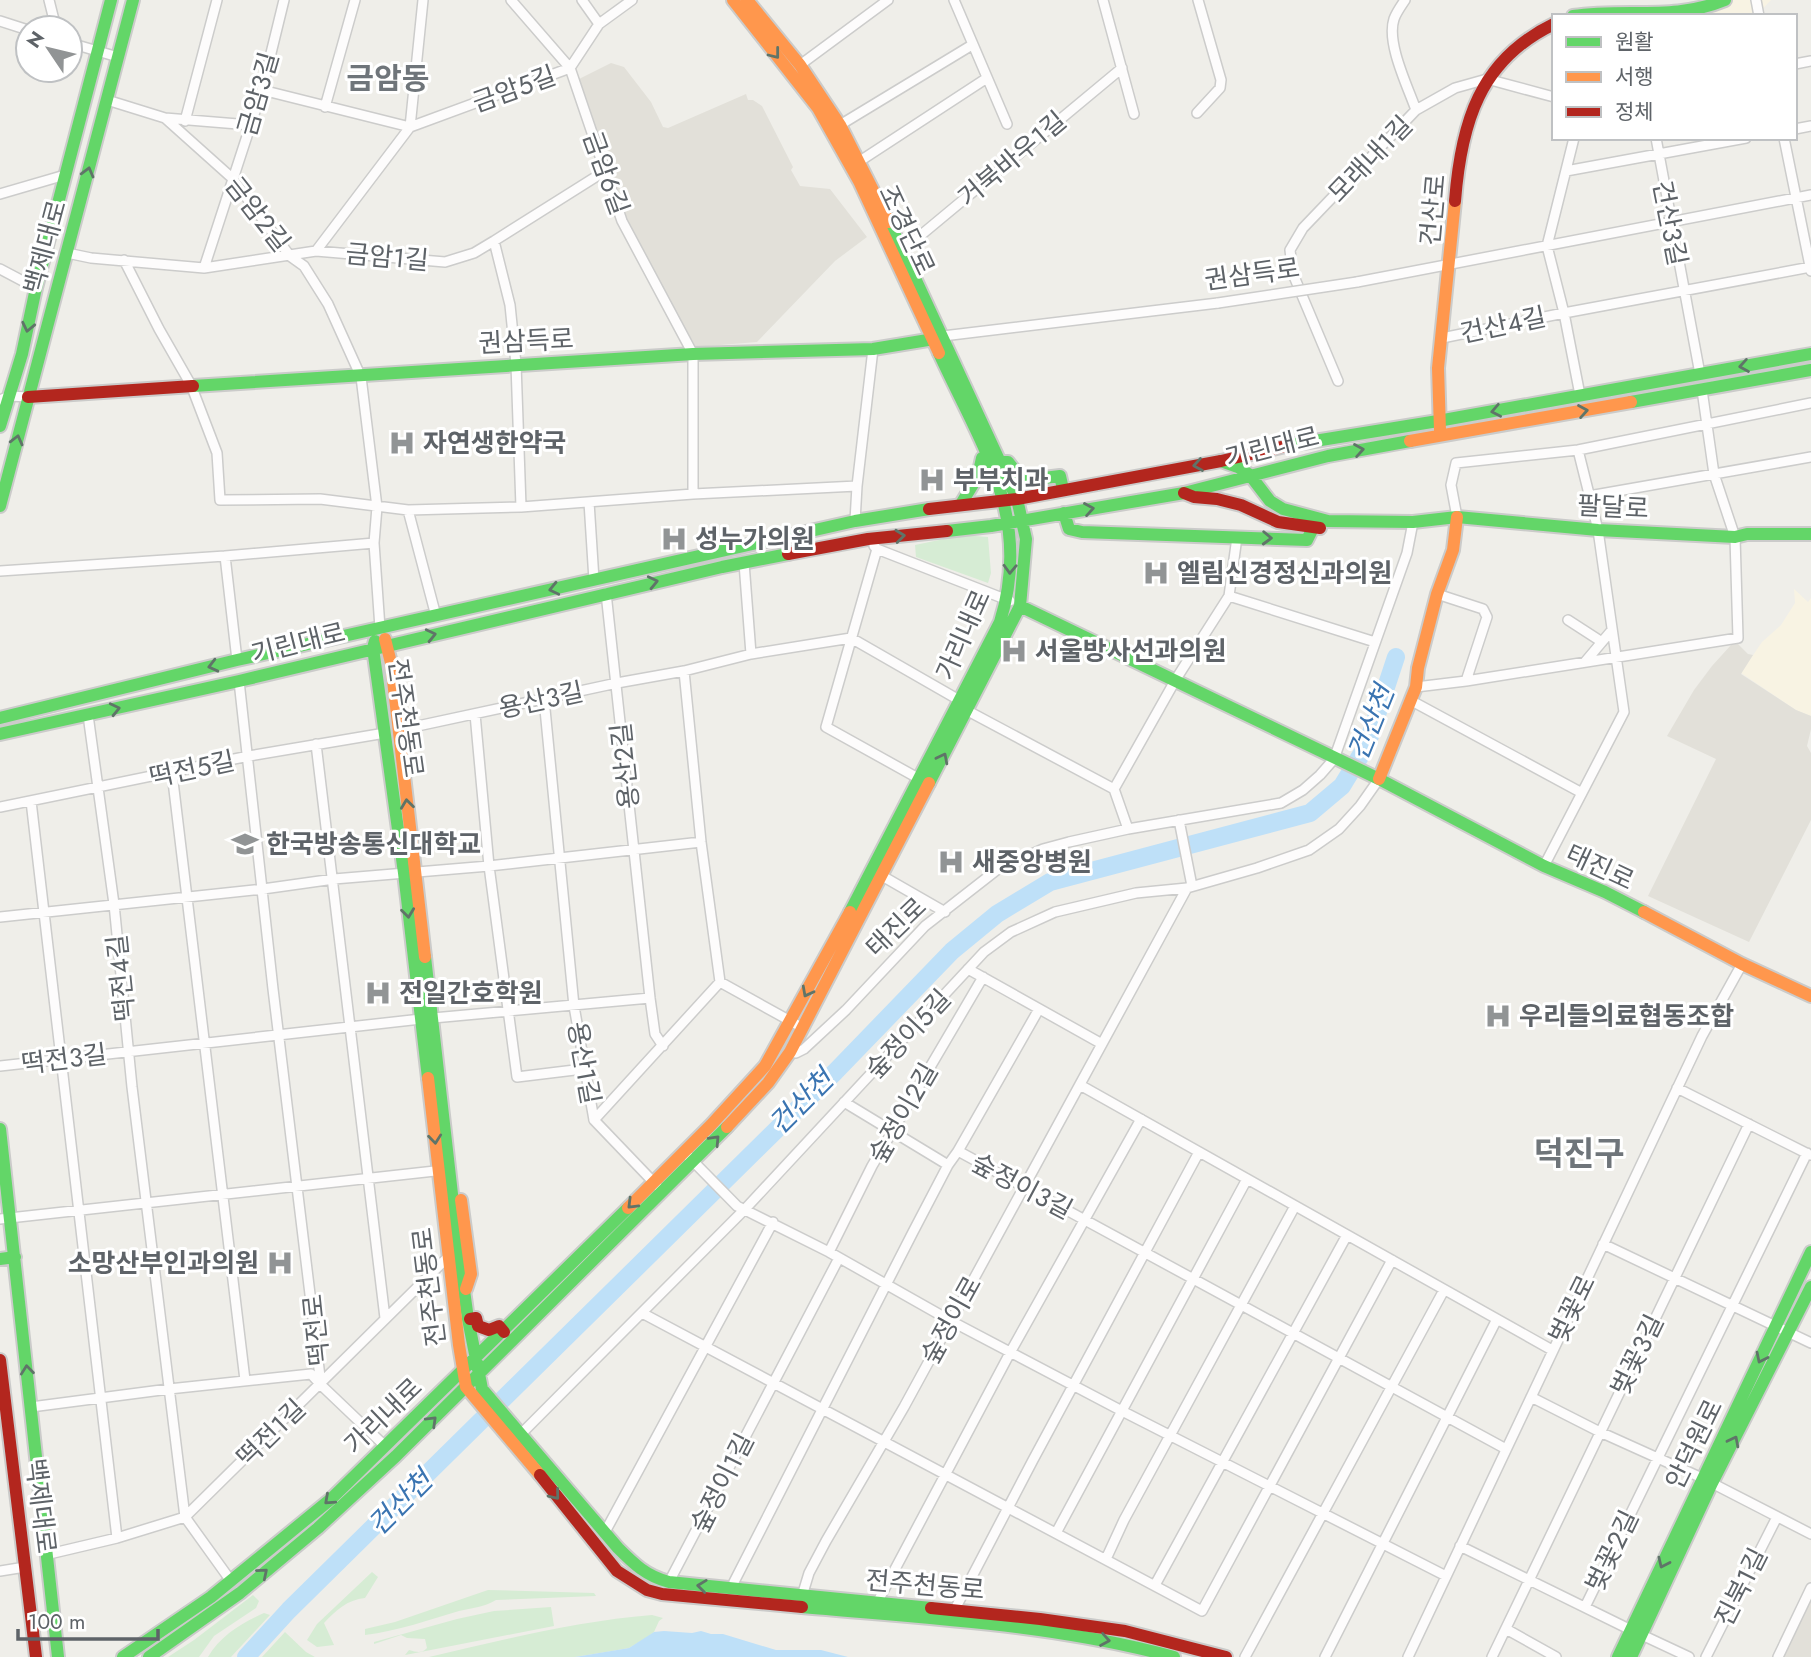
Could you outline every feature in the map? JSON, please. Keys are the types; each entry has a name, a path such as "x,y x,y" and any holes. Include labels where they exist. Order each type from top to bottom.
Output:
{"street":[{"name":"백제대로","path":"0,426 4,398 22,354 36,288 111,0"},
{"name":"백제대로","path":"0,506 133,0"},
{"path":"186,121 217,0"},
{"name":"금암3길","path":"204,268 262,90 284,0"},
{"path":"325,107 355,0"},
{"path":"67,253 91,258 204,268 316,251 410,127 423,0"},
{"name":"금암6길","path":"511,0 570,68 622,220 693,354"},
{"path":"582,0 599,24"},
{"name":"금암5길","path":"410,127 570,68 599,24 632,0"},
{"name":"조경단로","path":"733,0 818,108 859,181 999,462 1011,500"},
{"name":"조경단로","path":"747,0 800,65 840,125 860,161 902,250 987,455 1011,500"},
{"path":"800,65 888,0"},
{"path":"954,0 1007,124"},
{"path":"1103,0 1134,114"},
{"path":"1196,113 1220,88 1221,80 1198,0"},
{"path":"1405,0 1394,18 1392,32 1396,54 1416,110"},
{"path":"1676,14 1708,9 1725,0"},
{"path":"1577,14 1595,5 1633,14"},
{"name":"건산로","path":"1440,436 1437,398 1466,125 1487,79 1516,49 1552,25"},
{"path":"840,125 972,45"},
{"path":"84,47 118,57"},
{"name":"거북바우1길","path":"902,250 1122,68"},
{"path":"860,161 987,78"},
{"path":"1487,79 1552,96"},
{"name":"모래내1길","path":"1338,381 1293,274 1290,250 1303,228 1416,110 1455,88 1487,79"},
{"path":"262,90 410,127"},
{"name":"금암2길","path":"107,100 165,118 233,178 290,256 304,266 328,304 361,377"},
{"path":"165,118 250,125"},
{"name":"건산4길","path":"1574,140 1547,246 1564,313 1580,395"},
{"name":"건산3길","path":"1656,140 1700,374"},
{"name":"건산3길","path":"1566,171 1736,140"},
{"path":"1683,292 1811,269 1784,140"},
{"name":"금암1길","path":"316,251 445,262 474,253 605,171"},
{"path":"0,194 65,176"},
{"name":"권삼득로","path":"4,398 693,354 873,349 1357,282 1811,195"},
{"path":"494,241 510,305 516,364 521,507"},
{"path":"124,260 191,385 217,453 220,500 320,499 408,510 521,507 693,494 857,486"},
{"path":"0,269 36,288"},
{"name":"건산3길","path":"1564,313 1683,292"},
{"name":"건산4길","path":"1443,338 1564,313"},
{"path":"855,521 873,349"},
{"path":"693,354 693,494"},
{"name":"기린대로","path":"3,714 855,521 961,504 1011,500 1221,461 1276,447 1438,421 1811,354"},
{"name":"기린대로","path":"0,734 744,563 1016,522 1184,493 1328,456 1811,370"},
{"name":"기린대로","path":"361,377 377,508 374,543 380,628"},
{"path":"1416,687 1738,638 1735,537 1714,474 1702,390"},
{"path":"1374,777 1416,687 1437,594 1452,550 1457,517 1451,485 1455,463 1578,450 1811,403"},
{"path":"1544,866 1624,712 1598,530 1578,450"},
{"path":"961,504 966,492 978,478 982,458 987,455"},
{"path":"1589,496 1811,457"},
{"name":"팔달로","path":"1221,461 1250,475 1269,501 1283,509 1328,521 1413,522 1457,517 1598,530 1735,537 1747,534 1811,534"},
{"path":"999,462 1008,462 1028,480 1060,476 1063,489"},
{"path":"1184,493 1194,498 1232,502 1278,522 1313,528"},
{"name":"가리내로","path":"924,782 968,711 1014,603 1027,539 1016,522 1011,500"},
{"path":"589,502 594,580"},
{"path":"408,510 436,616"},
{"path":"1064,513 1069,529 1082,532 1237,537 1229,596 1176,679 1114,789 1128,829"},
{"name":"팔달로","path":"1237,537 1307,540 1313,528 1319,529 1328,521"},
{"path":"1229,596 1376,642 1408,553 1413,522"},
{"path":"0,571 374,543"},
{"path":"924,782 826,727 873,544 1014,603 1176,679 1338,761"},
{"name":"기린대로","path":"225,556 237,660"},
{"path":"744,563 751,654"},
{"path":"606,593 617,683"},
{"path":"1437,594 1483,609 1487,617 1466,681"},
{"name":"가리내로","path":"149,1657 240,1593 318,1528 475,1387 658,1187 684,1152 765,1066 797,1025 924,782 959,700 1000,622 1014,603"},
{"path":"1568,620 1602,642"},
{"name":"전주천동로","path":"380,628 388,645 399,730 410,872 444,1170 475,1360 475,1387"},
{"name":"전주천동로","path":"380,628 373,649 410,872"},
{"path":"1585,663 1612,630"},
{"path":"851,638 959,700 968,711"},
{"name":"용산3길","path":"399,730 684,671 751,654 851,638"},
{"name":"태진로","path":"790,1052 796,1053 804,1049 846,1010 925,926 980,881 1020,858 1056,845 1128,829 1179,823 1281,803 1303,790 1338,761 1376,642"},
{"path":"658,1187 594,1120 720,982 691,758 684,671"},
{"path":"239,681 279,1034"},
{"name":"용산2길","path":"617,683 650,998"},
{"path":"544,699 558,859"},
{"path":"1410,700 1582,793"},
{"name":"가리내로","path":"968,711 1114,789"},
{"path":"475,714 489,866 517,1077 583,1069"},
{"name":"떡전4길","path":"88,715 114,904 129,1052"},
{"name":"떡전5길","path":"0,807 173,774 249,756 385,733"},
{"path":"316,744 385,1318"},
{"name":"태진로","path":"1338,761 1544,866 1605,892 1742,964 1811,996"},
{"path":"173,774 245,1380"},
{"name":"숲정이5길","path":"517,1435 642,1313 984,952 1011,932 1055,912 1136,893 1189,887 1309,850 1339,829 1360,806 1374,777"},
{"path":"31,801 81,1211 117,1538"},
{"path":"1179,823 1190,873 1189,887"},
{"path":"410,872 558,859 701,842"},
{"name":"용산1길","path":"558,859 574,1006 594,1120"},
{"name":"떡전4길","path":"0,917 410,872"},
{"path":"877,873 944,912"},
{"name":"숲정이로","path":"802,1596 809,1573 951,1321 1189,887"},
{"name":"벚꽃로","path":"1408,1657 1702,1036 1742,964"},
{"path":"968,969 1102,1044"},
{"name":"숲정이2길","path":"829,1252 872,1166 983,978"},
{"path":"720,982 797,1025"},
{"path":"650,998 655,1034 663,1046"},
{"name":"용산1길","path":"427,1019 650,998"},
{"path":"734,1589 734,1582 948,1165 1039,1009"},
{"name":"전주천동로","path":"427,1019 446,1130 444,1170 448,1257 463,1370 475,1387"},
{"name":"떡전3길","path":"0,1066 427,1019"},
{"name":"가리내로","path":"123,1657 231,1581 331,1499 463,1370 658,1187 697,1164 768,1083 790,1052 797,1025"},
{"name":"떡전로","path":"279,1034 321,1384 385,1446"},
{"name":"떡전3길","path":"129,1052 148,1204"},
{"path":"1080,1085 1552,1350"},
{"path":"1658,1458 1786,1195 1809,1154 1677,1088"},
{"path":"844,1102 948,1165"},
{"name":"숲정이3길","path":"1011,1351 1141,1119"},
{"name":"벚꽃3길","path":"1600,1432 1749,1124"},
{"name":"백제대로","path":"0,1129 5,1218 15,1257 58,1657"},
{"path":"446,1130 452,1130 471,1274 464,1292"},
{"path":"684,1152 742,1207 1122,1411 1446,1576"},
{"name":"숲정이3길","path":"958,1152 1506,1449"},
{"path":"954,1611 1199,1152"},
{"path":"5,1218 444,1170"},
{"path":"1056,1533 1247,1179"},
{"path":"148,1204 185,1517 231,1581"},
{"path":"1106,1559 1295,1206"},
{"path":"605,1532 773,1222"},
{"path":"1155,1585 1347,1235"},
{"path":"1603,1244 1811,1342"},
{"name":"안덕원로","path":"1631,1657 1637,1632 1811,1252"},
{"path":"0,1259 15,1257"},
{"name":"떡전1길","path":"45,1555 117,1538 185,1517 448,1257"},
{"name":"숲정이1길","path":"669,1582 839,1258"},
{"path":"642,1313 1202,1611 1392,1260"},
{"name":"안덕원로","path":"1707,1481 1790,1332 1811,1287"},
{"path":"1245,1657 1444,1290"},
{"path":"468,1319 476,1318 478,1326 489,1330 499,1326 504,1332"},
{"path":"1325,1657 1497,1320"},
{"path":"877,1603 1011,1351"},
{"name":"백제대로","path":"0,1360 36,1657"},
{"path":"31,1408 102,1397 311,1374 321,1384"},
{"path":"475,1387 517,1435"},
{"path":"1531,1396 1600,1432 1707,1481"},
{"path":"1492,1657 1600,1432"},
{"name":"전주천동로","path":"517,1435 639,1569 653,1578 734,1589 1040,1619 1125,1631 1174,1657"},
{"name":"전주천동로","path":"517,1435 617,1571 647,1590 662,1594 1034,1628 1156,1649 1226,1657"},
{"name":"벚꽃2길","path":"1585,1607 1658,1458"},
{"name":"진북1길","path":"1707,1481 1811,1534"},
{"path":"19,1512 41,1508"},
{"name":"진북1길","path":"1706,1657 1777,1517"},
{"path":"1460,1546 1689,1657"},
{"path":"0,1571 25,1567"},
{"path":"1778,1657 1811,1587"},
{"path":"1506,1629 1556,1657"},
{"name":"안덕원로","path":"1618,1657 1637,1632"},
{"path":"58,1657 68,1657"}],"shaded area":[{"path":"1697,0 1771,0 1758,14 1700,14"},
{"path":"611,63 624,67 651,102 663,127 668,128 746,94 748,100 762,106 800,186 830,189 867,237 835,261 757,342 696,347 626,224 602,157 579,79"},
{"path":"1794,589 1808,602 1811,598 1811,716 1796,710 1741,673 1762,642 1781,625 1795,603"},
{"path":"1738,644 1748,654 1753,655 1741,674 1796,710 1811,716 1807,746 1811,753 1811,820 1749,942 1648,896 1716,759 1667,736 1694,690 1712,666 1731,645"},
{"path":"1811,1599 1811,1657 1782,1657"}],"green space":[{"path":"963,535 988,537 991,573 988,583 916,557 915,545"},
{"path":"372,1572 378,1577 365,1598 342,1606 324,1623 334,1645 317,1647 307,1640 317,1624"},
{"path":"488,1590 594,1593 596,1596 496,1600 401,1628 365,1635 365,1629 395,1622"},
{"path":"253,1595 259,1601 256,1608 214,1636 199,1657 168,1657 194,1640"},
{"path":"551,1607 554,1626 395,1657 405,1655 409,1650 423,1651 427,1648 425,1639 401,1635 374,1644 374,1642 457,1619 494,1611"},
{"path":"264,1613 270,1615 231,1657 208,1657 219,1642 233,1630"},
{"path":"652,1615 663,1618 654,1632 629,1648 575,1657 429,1657 568,1626"},
{"path":"285,1632 306,1652 315,1657 262,1657"}],"water":[{"path":"654,1632 723,1634 776,1650 821,1650 848,1657 575,1657 629,1648"}],"waterway":[{"name":"건산천","path":"246,1657 289,1610 835,1072 952,951 997,914 1050,882 1310,813 1342,786 1367,745 1396,657"}],"traffic: fast":[{"path":"0,426 22,354 36,288 111,0"},
{"path":"0,506 133,0"},
{"path":"1593,14 1687,10 1725,0"},
{"path":"889,222 1017,499 1026,539 1020,606 929,783"},
{"path":"193,386 693,354 873,349 940,338"},
{"path":"850,912 1000,622 1009,584 1010,549 1006,515 998,483 939,353"},
{"path":"1290,445 1811,354"},
{"path":"1631,402 1811,370"},
{"path":"947,531 1184,493 1328,456 1410,441"},
{"path":"961,504 978,476 982,458 987,455"},
{"path":"1221,461 1250,475 1270,501 1283,509 1328,521 1413,522 1457,517 1598,530 1735,537 1747,534 1811,534"},
{"path":"999,462 1008,462 1028,480 1060,476 1063,489"},
{"path":"0,718 237,660 855,521 929,509"},
{"path":"1064,513 1069,529 1082,532 1307,540 1313,528"},
{"path":"0,734 788,554"},
{"path":"1020,606 1379,779 1544,866 1644,912"},
{"path":"375,641 373,648 404,873 428,1078"},
{"path":"425,957 458,1247 468,1319 482,1389 618,1548 647,1573 669,1582 931,1608"},
{"path":"149,1657 240,1593 318,1528 396,1456 727,1127"},
{"path":"0,1129 58,1657"},
{"path":"123,1657 211,1597 331,1499 628,1208"},
{"path":"1618,1657 1811,1252"},
{"path":"0,1259 15,1257"},
{"path":"1631,1657 1712,1483 1811,1287"},
{"path":"802,1607 1036,1630 1174,1657"}],"traffic: slow":[{"path":"733,0 818,108 859,181 939,353"},
{"path":"747,0 800,65 840,125 889,222"},
{"path":"1440,430 1438,368 1455,201"},
{"path":"1410,441 1631,402"},
{"path":"1379,779 1416,687 1418,668 1437,594 1453,550 1457,517"},
{"path":"385,639 391,663 425,957"},
{"path":"727,1127 768,1083 790,1052 929,783"},
{"path":"628,1208 711,1125 765,1066 850,912"},
{"path":"1644,912 1742,964 1811,996"},
{"path":"428,1078 466,1387 540,1475"},
{"path":"461,1200 471,1274 466,1289"}],"traffic: jam":[{"path":"1455,201 1462,146 1479,97 1491,76 1508,56 1528,39 1552,25"},
{"path":"28,397 193,386"},
{"path":"929,509 1017,499 1221,461 1290,445"},
{"path":"1184,493 1241,505 1278,522 1320,528"},
{"path":"788,554 868,539 947,531"},
{"path":"470,1319 476,1318 478,1326 489,1330 499,1326 504,1332"},
{"path":"0,1360 36,1657"},
{"path":"540,1475 617,1571 647,1590 662,1594 802,1607"},
{"path":"931,1608 1125,1631 1226,1657"}],"place":[{"name":"자연생한약국","path":"402,443"},
{"name":"부부치과","path":"932,480"},
{"name":"성누가의원","path":"674,539"},
{"name":"엘림신경정신과의원","path":"1156,573"},
{"name":"서울방사선과의원","path":"1014,651"},
{"name":"한국방송통신대학교","path":"245,844"},
{"name":"새중앙병원","path":"951,862"},
{"name":"전일간호학원","path":"378,993"},
{"name":"우리들의료협동조합","path":"1498,1016"},
{"name":"소망산부인과의원","path":"280,1263"}],"district":[{"name":"금암동","path":"388,78"},
{"name":"덕진구","path":"1579,1153"}]}
